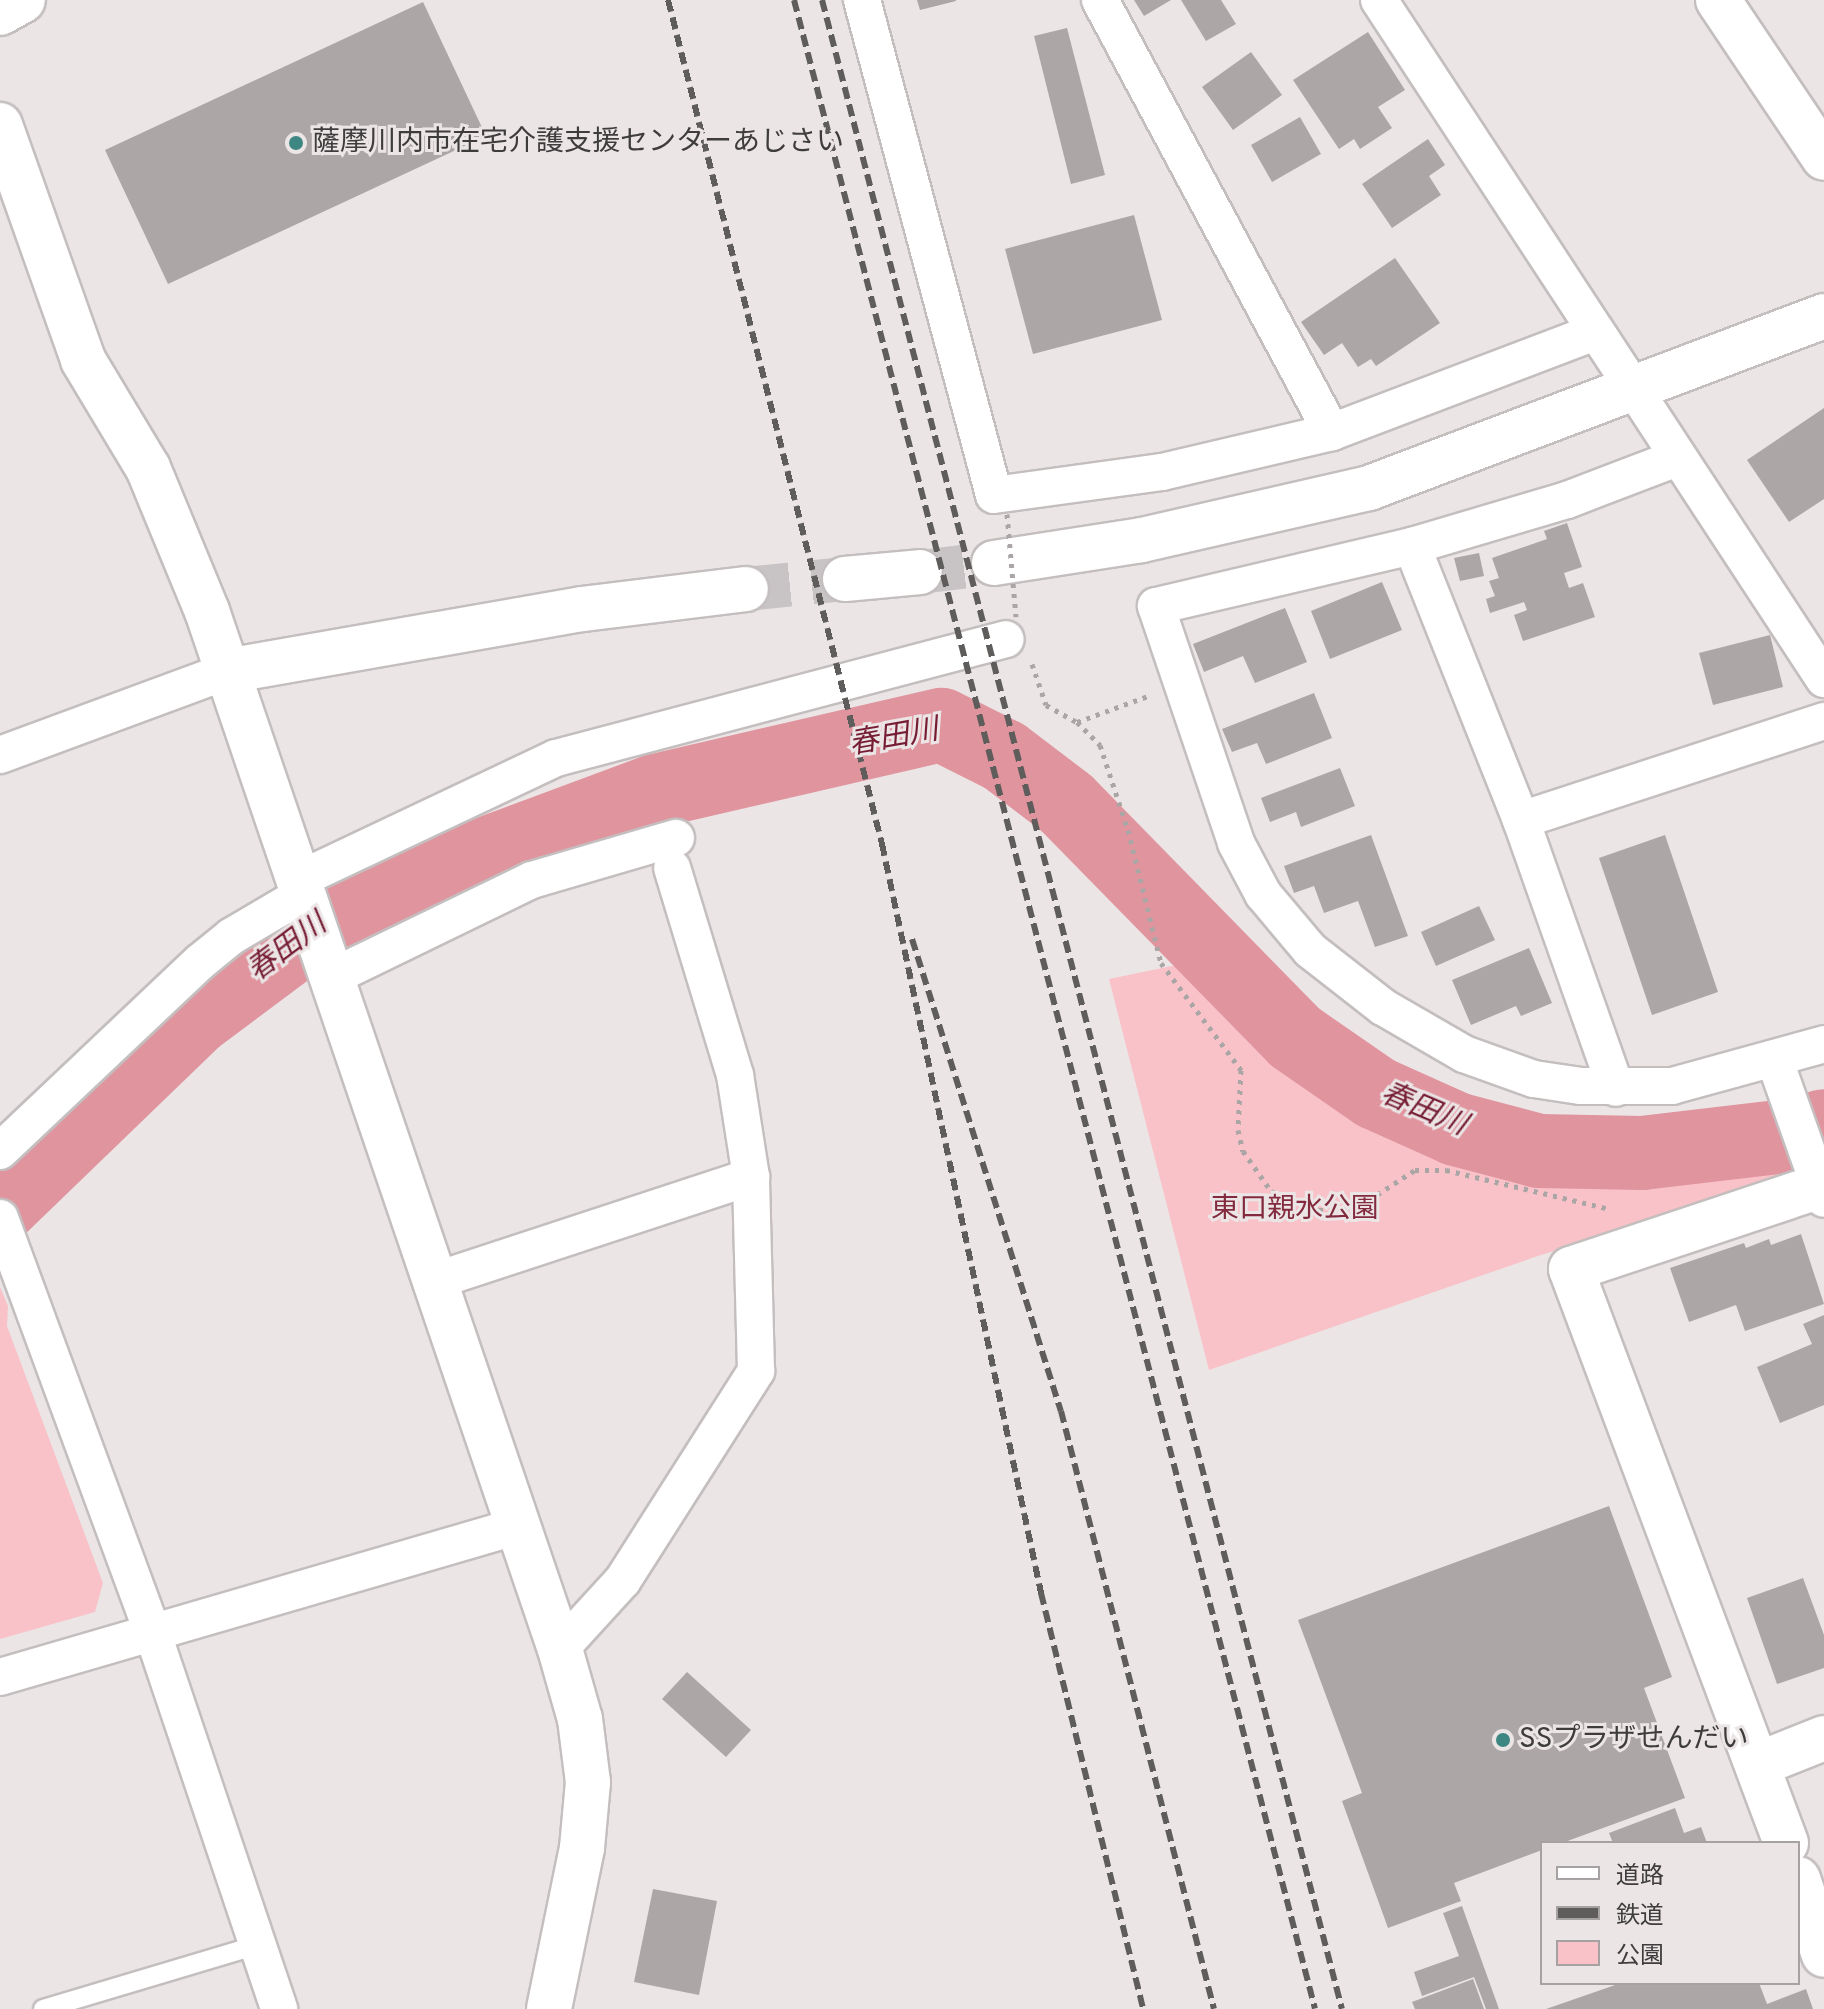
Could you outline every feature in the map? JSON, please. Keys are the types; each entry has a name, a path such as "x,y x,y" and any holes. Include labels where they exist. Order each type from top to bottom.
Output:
{"street":[{"path":"0,13 23,0"},
{"path":"862,0 994,495 1162,472 1332,432 1593,333"},
{"path":"1100,0 1332,432"},
{"path":"1379,0 1593,333 1824,679"},
{"path":"1729,4 1824,158"},
{"path":"0,125 83,360 148,468 227,671 305,892 560,1649 580,1719 588,1782 582,1848 549,2009"},
{"path":"994,563 1142,540 1369,488 1824,316"},
{"path":"1677,458 1567,500 1412,546 1156,606 1236,843 1263,894 1310,950 1383,1007 1464,1054 1534,1079 1616,1088 1672,1086 1775,1061 1824,1044"},
{"path":"1412,546 1521,820 1616,1088"},
{"path":"845,579 920,572"},
{"path":"0,755 227,671 583,609 746,589"},
{"path":"0,1151 200,962 232,936 305,892 556,758 1016,635"},
{"path":"1521,820 1824,721"},
{"path":"331,969 532,880 674,853 735,1075 751,1177 756,1371 623,1580 560,1649"},
{"path":"1775,1061 1819,1184 1571,1269 1785,1841"},
{"path":"434,1281 751,1177"},
{"path":"5,1229 152,1631 279,2009"},
{"path":"0,1677 518,1526"},
{"path":"1759,1764 1824,1738"},
{"path":"1800,1885 1824,1955"}],"lane":[{"path":"43,2009 258,1945"}],"path":[{"path":"1007,514 1016,635 1046,705 1077,722 1100,745 1128,830 1161,963 1241,1070 1238,1130 1243,1151 1271,1191 1294,1203 1319,1210 1344,1209 1369,1200 1415,1170 1446,1170 1621,1212"},
{"path":"1077,722 1182,684"}],"green space":[{"name":"東口親水公園","path":"1191,962 1311,1072 1376,1115 1462,1152 1538,1171 1631,1179 1707,1171 1780,1153 1785,1164 1779,1180 1538,1256 1209,1370 1109,979"},
{"path":"0,1287 8,1306 7,1326 103,1583 95,1612 0,1639"}],"building":[{"path":"917,0 956,0 956,1 920,10"},
{"path":"1134,0 1171,0 1144,16"},
{"path":"1181,0 1221,0 1236,24 1206,41"},
{"name":"薩摩川内市在宅介護支援センターあじさい","path":"423,2 486,136 168,284 105,150"},
{"path":"1067,28 1105,175 1071,184 1034,36"},
{"path":"1368,32 1405,90 1378,107 1392,128 1360,149 1354,139 1339,149 1293,80"},
{"path":"1251,52 1282,95 1233,130 1202,87"},
{"path":"1300,117 1321,154 1272,182 1251,145"},
{"path":"1428,139 1445,165 1429,176 1441,195 1392,228 1362,184"},
{"path":"1134,215 1162,320 1033,354 1005,249"},
{"path":"1395,258 1440,323 1376,366 1371,359 1358,367 1342,343 1324,355 1301,322"},
{"path":"1824,408 1824,499 1789,522 1747,460"},
{"path":"1567,523 1582,567 1564,573 1569,588 1583,583 1595,617 1523,641 1514,615 1527,610 1524,602 1490,613 1486,599 1495,596 1489,581 1499,578 1492,558 1547,539 1544,531"},
{"path":"1479,553 1484,576 1460,581 1454,558"},
{"path":"1382,582 1402,630 1330,659 1311,611"},
{"path":"1285,608 1307,662 1255,683 1243,656 1204,672 1193,644"},
{"path":"1770,635 1783,687 1713,705 1699,653"},
{"path":"1314,693 1332,738 1266,764 1257,743 1232,752 1222,729"},
{"path":"1340,768 1355,806 1301,827 1296,812 1270,822 1261,798"},
{"path":"1371,835 1408,936 1375,947 1358,901 1324,913 1314,886 1294,893 1284,866"},
{"path":"1665,835 1718,992 1652,1015 1599,858"},
{"path":"1479,906 1495,940 1436,966 1421,932"},
{"path":"1529,948 1552,1003 1521,1016 1516,1006 1471,1025 1452,980"},
{"path":"1801,1234 1824,1304 1745,1331 1736,1305 1689,1322 1670,1268 1744,1243 1746,1248 1769,1239 1771,1245"},
{"path":"1824,1315 1824,1405 1780,1423 1757,1367 1812,1344 1803,1324"},
{"name":"SSプラザせんだい","path":"1609,1506 1672,1677 1644,1688 1685,1798 1567,1841 1540,1841 1540,1851 1454,1883 1461,1901 1388,1928 1342,1801 1362,1793 1298,1620"},
{"path":"1803,1578 1824,1635 1824,1668 1777,1684 1747,1598"},
{"path":"687,1672 751,1730 726,1757 662,1699"},
{"path":"1675,1808 1684,1833 1701,1827 1706,1841 1612,1841 1609,1833"},
{"path":"653,1889 717,1901 699,1995 634,1982"},
{"path":"1462,1906 1499,2009 1486,2009 1474,1977 1422,1996 1414,1972 1459,1956 1443,1913"},
{"path":"1473,1979 1484,2009 1415,2009 1412,2002"},
{"path":"1615,1985 1760,1985 1767,2004 1806,1989 1813,2009 1546,2009"}],"waterway":[{"name":"春田川","path":"0,1207 197,1017 346,906 655,791 942,725 1004,756 1066,803 1295,1037 1376,1093 1456,1129 1539,1151 1642,1153 1795,1135 1824,1126"}],"tunnel":[{"path":"920,572 994,563"},
{"path":"746,589 845,579"}],"railway":[{"path":"668,0 882,844 1041,1593 1143,2009"},
{"path":"794,0 1315,2009"},
{"path":"822,0 1342,2009"},
{"path":"912,939 1061,1411 1214,2009"}],"place":[{"name":"薩摩川内市在宅介護支援センターあじさい","path":"296,143"},
{"name":"SSプラザせんだい","path":"1503,1740"}]}
